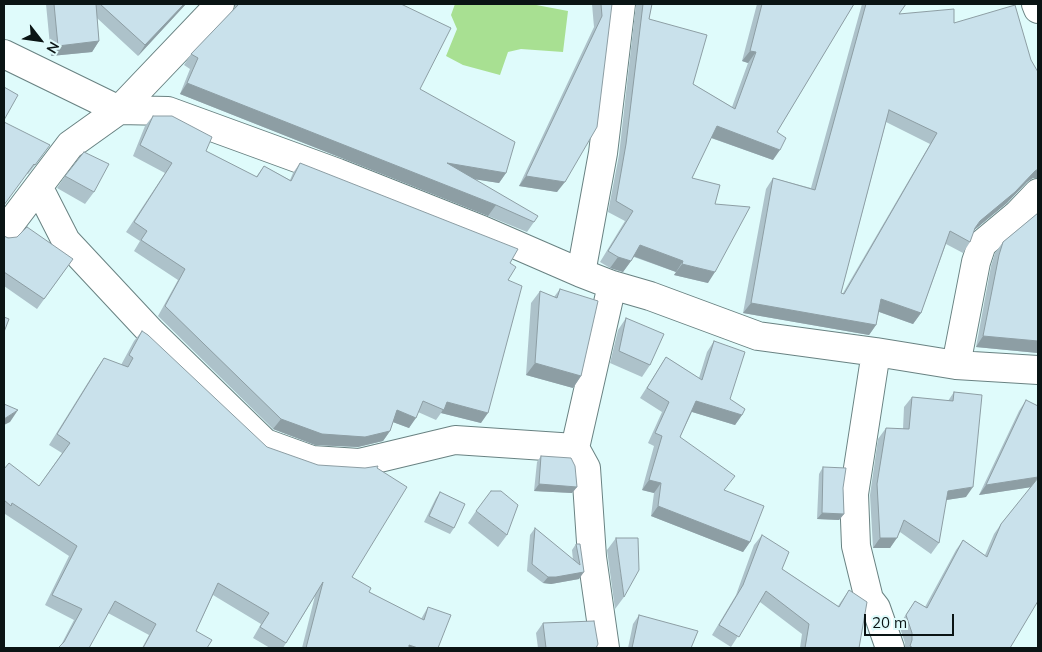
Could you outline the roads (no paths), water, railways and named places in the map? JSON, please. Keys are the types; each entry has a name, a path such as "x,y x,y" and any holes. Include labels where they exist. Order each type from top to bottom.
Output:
{"street":[{"path":"4,232 70,145 119,110 220,4"},
{"path":"581,273 603,153 621,4"},
{"path":"1036,4 1038,9"},
{"path":"4,54 119,110 168,110 338,173 482,230 612,285 650,296 758,336 956,365 1038,370"},
{"path":"38,188 66,242 152,332 265,443 312,460 359,463 455,440 575,448"},
{"path":"956,365 976,262 982,244 1018,214 1038,193"},
{"path":"605,648 592,557 586,468 575,448 612,285"},
{"path":"876,352 854,494 856,546 869,599 876,608 890,648"}]}
